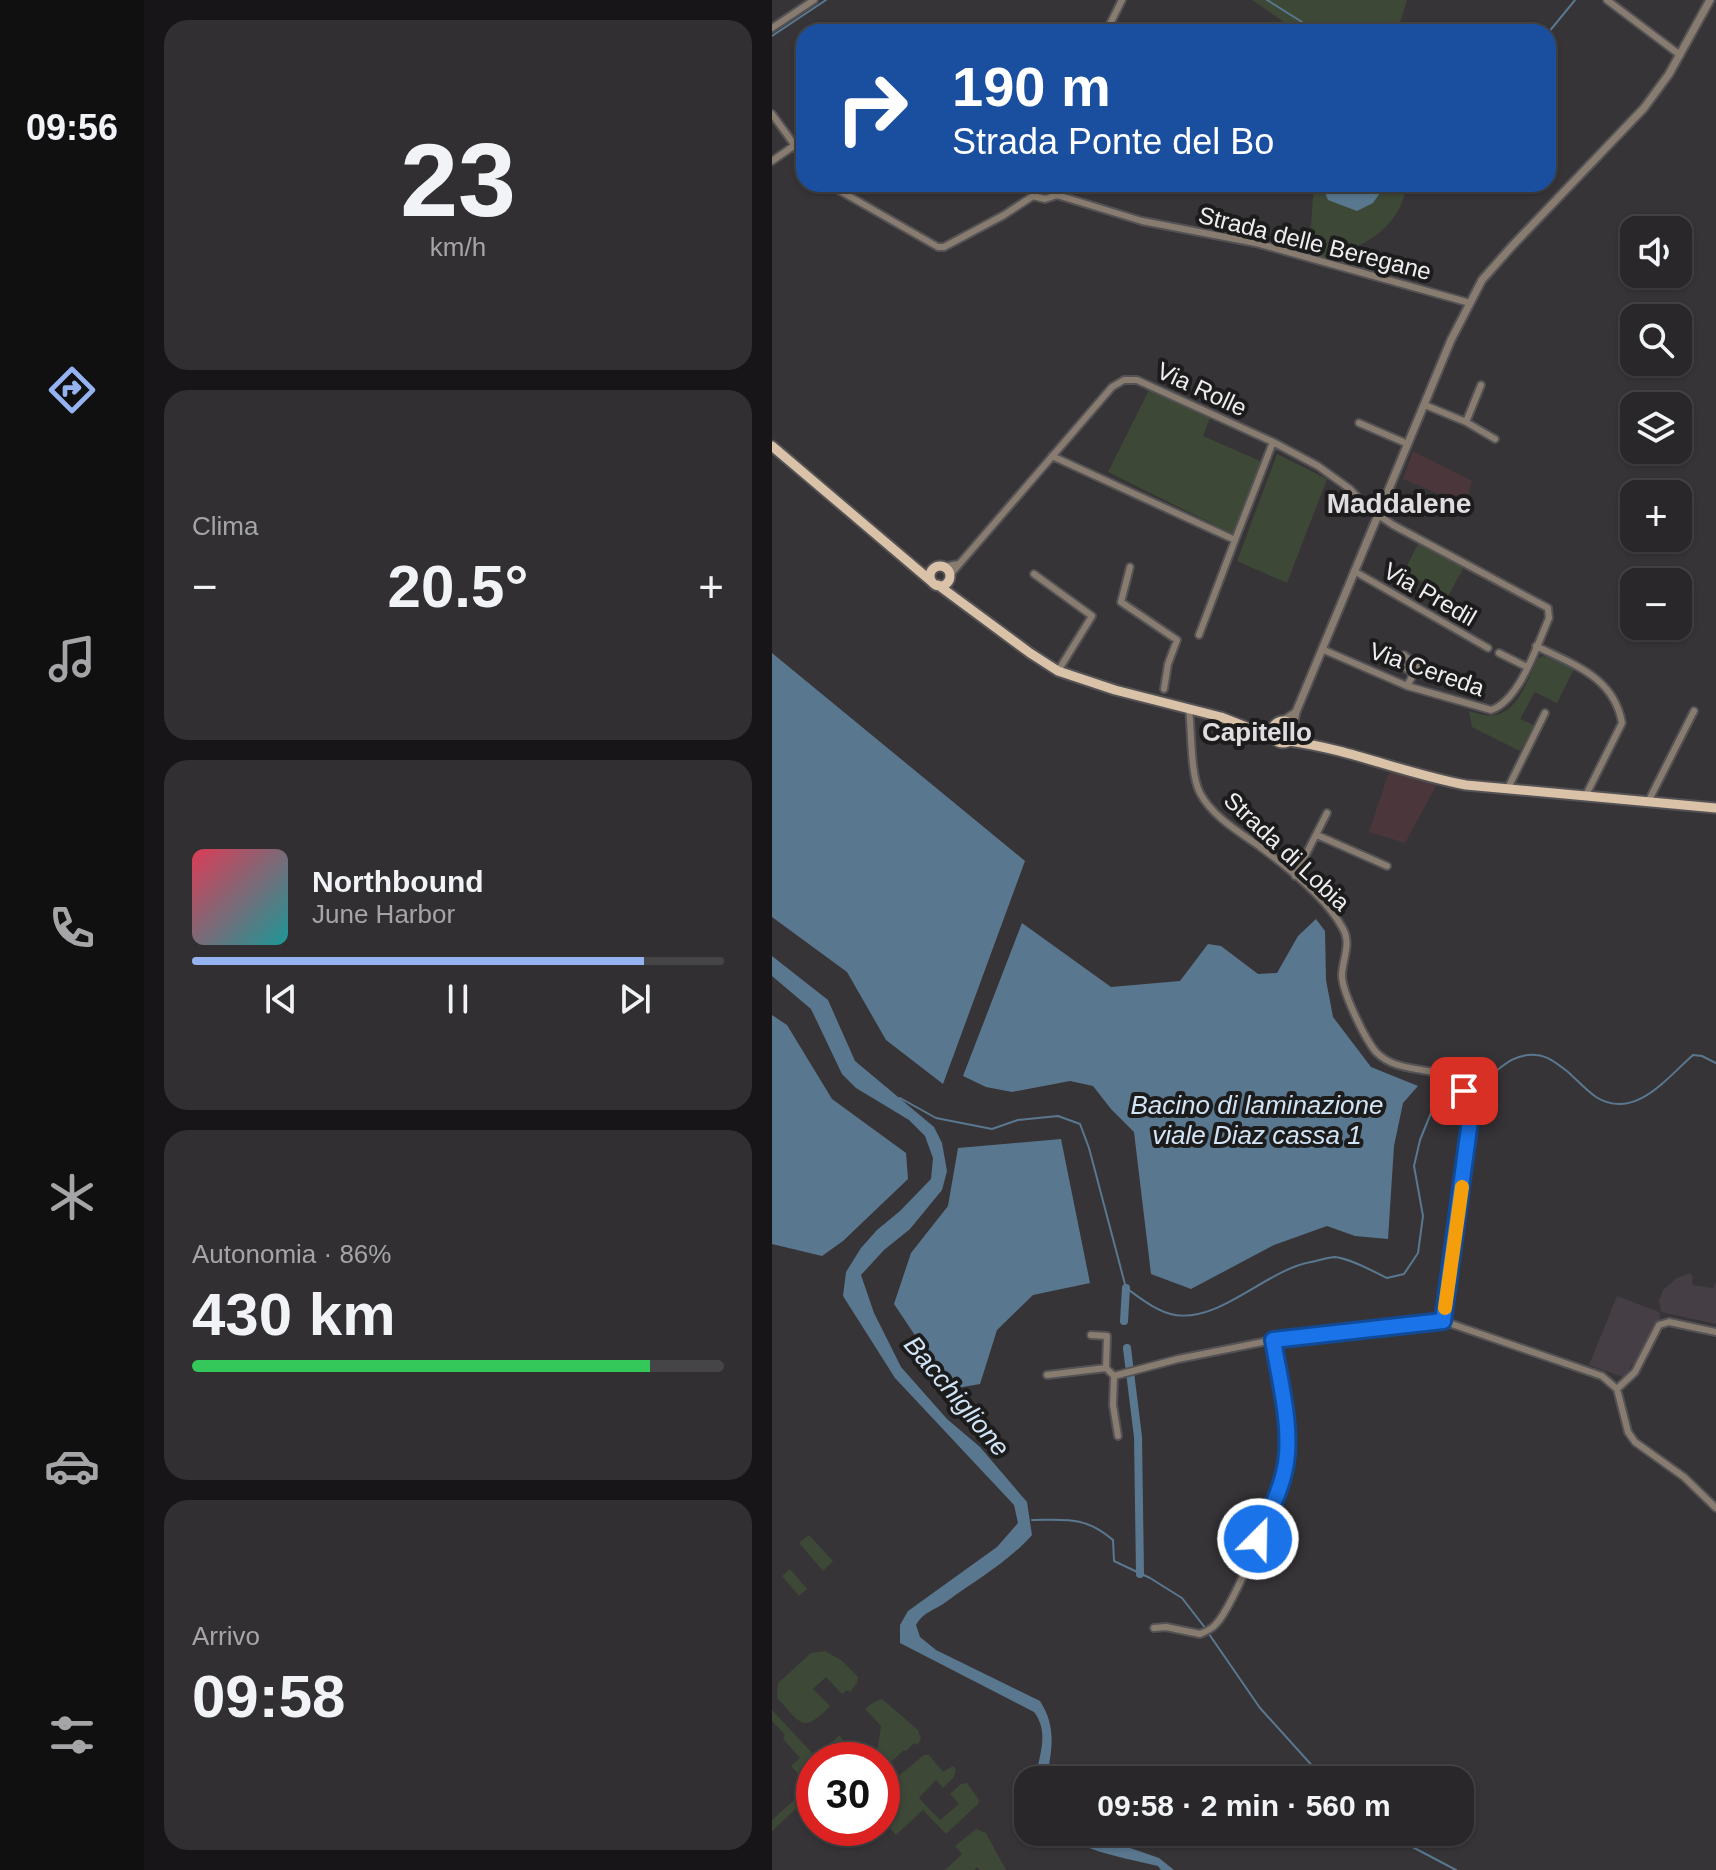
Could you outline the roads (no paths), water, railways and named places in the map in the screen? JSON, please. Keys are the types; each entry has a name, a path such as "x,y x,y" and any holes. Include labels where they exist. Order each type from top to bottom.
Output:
{"main road":[{"path":"772,446 914,567 1058,671 1100,686 1162,695 1189,709 1221,717 1261,724 1280,722 1308,739 1343,752 1435,779 1507,790 1716,808"},
{"path":"914,567 947,570 955,599"},
{"path":"935,583 931,572 939,567"},
{"path":"935,583 949,578"},
{"path":"1221,717 1281,743 1289,741 1343,752"},
{"path":"1274,738 1272,730 1280,722"},
{"path":"1289,741 1293,729"}],"street":[{"path":"772,28 814,0"},
{"path":"1110,24 1122,0"},
{"path":"1607,0 1680,55"},
{"path":"1293,729 1296,712 1451,340 1482,280 1644,108 1680,55 1710,0"},
{"path":"772,114 795,145 772,161"},
{"path":"842,192 938,247 944,247 1004,215 1033,196 1045,199 1058,192"},
{"name":"Strada delle Beregane","path":"1057,195 1112,214 1269,246 1470,303"},
{"name":"Via Rolle","path":"949,578 1112,387 1130,379 1162,389 1318,466 1350,489 1368,508 1379,513"},
{"path":"1466,422 1481,385"},
{"path":"1425,405 1466,422 1495,439"},
{"path":"1359,423 1408,444"},
{"path":"1199,635 1273,442"},
{"path":"1052,456 1235,540"},
{"name":"Via Cereda","path":"1324,650 1407,686 1491,710 1507,701 1527,667 1549,618 1548,608 1393,525 1379,513"},
{"path":"939,567 959,564"},
{"path":"1130,567 1121,602 1177,640 1162,695"},
{"name":"Via Predil","path":"1354,571 1488,648"},
{"path":"1034,574 1092,616 1058,671"},
{"path":"1536,646 1586,671 1605,686 1616,699 1620,710 1622,723 1585,797"},
{"path":"1499,653 1527,667"},
{"path":"1407,686 1414,673"},
{"name":"Strada di Lobia","path":"1189,709 1200,793 1221,817 1295,876 1337,916 1346,932 1347,947 1341,976 1358,1021 1377,1053 1389,1062 1435,1071 1462,1086 1471,1113 1443,1321"},
{"path":"1648,802 1694,711"},
{"path":"1280,722 1296,712"},
{"path":"1507,790 1545,713"},
{"path":"1295,876 1327,813"},
{"path":"1317,835 1387,866"},
{"path":"1114,1376 1178,1359 1273,1340 1443,1321 1602,1376 1617,1389 1628,1432 1635,1442 1684,1477 1716,1508"},
{"path":"1617,1389 1635,1372 1659,1325 1669,1322 1716,1332"},
{"path":"1091,1335 1107,1336 1106,1368 1114,1376 1113,1405 1118,1436"},
{"path":"1154,1628 1166,1627 1200,1634 1216,1624 1233,1596 1282,1480 1287,1463 1286,1432 1273,1340"},
{"path":"1047,1375 1106,1368"}],"water":[{"path":"1325,192 1381,192 1373,203 1357,211 1328,200"},
{"path":"772,653 1025,861 943,1084 886,1040 847,972 772,917"},
{"name":"Bacino di laminazione viale Diaz cassa 1","path":"1316,919 1325,931 1326,980 1333,1017 1371,1067 1418,1086 1403,1103 1394,1146 1388,1239 1355,1236 1327,1226 1274,1245 1191,1289 1151,1274 1134,1132 1093,1086 1070,1081 1012,1092 986,1087 963,1076 1022,923 1111,987 1180,981 1208,944 1221,946 1258,974 1277,973 1298,936"},
{"name":"Bacchiglione","path":"772,956 828,1000 855,1061 934,1127 942,1143 947,1171 942,1190 910,1229 884,1250 861,1275 874,1313 901,1367 947,1419 980,1447 1027,1502 1032,1535 1002,1563 926,1614 916,1625 920,1637 936,1650 1040,1701 1051,1730 1048,1766 1038,1766 1042,1736 1034,1712 900,1643 900,1625 908,1611 997,1547 1018,1523 1014,1505 895,1378 843,1296 846,1272 861,1248 931,1179 933,1158 925,1136 909,1120 856,1088 842,1074 811,1009 772,976"},
{"path":"772,1015 787,1025 832,1099 906,1153 908,1179 843,1241 822,1256 772,1244"},
{"path":"1061,1139 1090,1283 1033,1295 997,1330 980,1384 951,1389 894,1304 911,1253 948,1206 958,1148"},
{"path":"1084,1846 1124,1846 1159,1858 1174,1870 1161,1870 1158,1866"}],"waterway":[{"path":"772,36 826,0"},
{"path":"1267,0 1305,24"},
{"path":"1555,24 1575,0"},
{"path":"1468,1091 1508,1062 1525,1055 1536,1055 1557,1064 1596,1097 1623,1104 1649,1094 1693,1055 1716,1063"},
{"path":"900,1098 936,1118 992,1129 1018,1120 1058,1116 1080,1124 1126,1288 1162,1311 1192,1315 1209,1311 1294,1267 1329,1258 1348,1260 1387,1278 1404,1274 1418,1253 1423,1216 1414,1166 1420,1140 1431,1113 1462,1094"},
{"path":"1124,1321 1126,1288"},
{"path":"1127,1348 1138,1437 1140,1574"},
{"path":"1032,1520 1075,1521 1103,1532 1113,1540 1114,1561 1182,1598 1206,1629"},
{"path":"1209,1634 1260,1708 1312,1766"},
{"path":"1411,1846 1456,1870"}],"district":[{"name":"Maddalene","path":"1399,503"},
{"name":"Capitello","path":"1257,732"}]}
